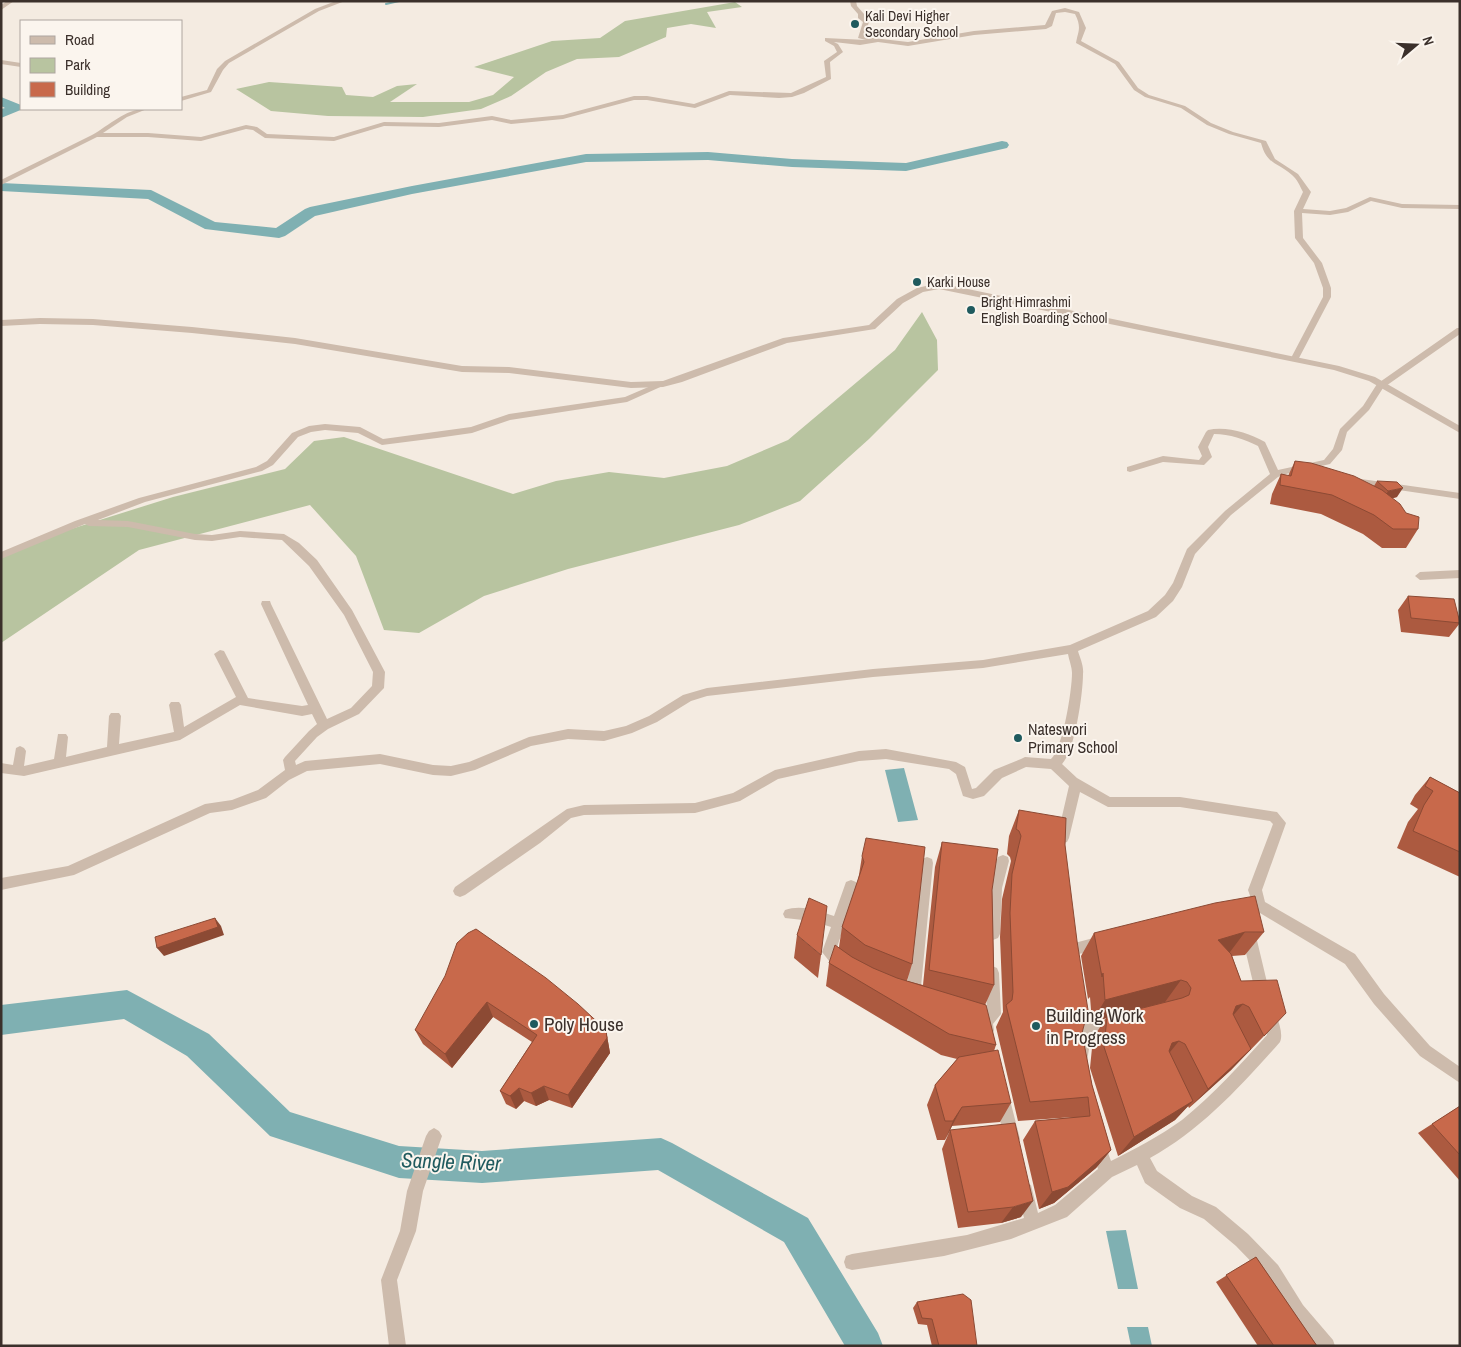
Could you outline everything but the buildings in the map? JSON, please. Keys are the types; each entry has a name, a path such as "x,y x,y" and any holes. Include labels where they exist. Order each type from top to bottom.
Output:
{"street":[{"path":"1,8 11,1"},
{"path":"182,99 209,91 220,69 227,62 316,10 342,1"},
{"path":"853,1 861,14 861,18 866,22 861,38 908,44 974,32 1046,28 1049,26 1054,12 1065,10 1077,13 1083,23 1084,32 1078,42 1117,62 1136,89 1148,96 1183,107 1209,124 1264,142 1266,152 1272,162 1296,175 1307,192 1298,211 1299,238 1318,263 1327,288 1327,297 1295,358"},
{"path":"96,135 148,135 201,139 246,127 255,128 265,136 334,139 384,124 439,125 492,118 512,122 563,118 634,98 647,98 695,106 729,93 792,95 829,78 827,61 840,52 836,45 828,39 860,42 879,40"},
{"path":"1,62 20,65"},
{"path":"4,182 96,135 125,116 141,110"},
{"path":"1298,211 1330,213 1348,210 1370,199 1402,206 1460,206"},
{"path":"1,556 79,523 142,500 259,469 270,463 296,435 309,429 325,427 360,430 382,442 472,430 509,417 627,399 662,384 679,380 752,351 786,340 872,327 900,301 920,290 939,286 1295,358 1366,377 1460,430"},
{"path":"1,323 40,321 93,322 192,330 295,341 462,369 509,370 632,385 662,384"},
{"path":"1,884 70,871 193,814 209,808 232,805 262,794 292,772 306,766 373,759 433,770 451,771 471,767 529,742 548,737 568,734 604,736 628,730 653,719 687,698 707,692 873,672 983,664 1072,649 1152,614 1169,598 1178,584 1191,552 1228,513 1279,473 1327,462 1337,450 1343,431 1366,408 1380,386 1460,330"},
{"path":"1130,469 1163,459 1201,463 1207,457 1204,447 1210,432 1216,431 1226,432 1262,444 1279,473"},
{"path":"1279,473 1313,475"},
{"path":"1342,480 1460,496"},
{"path":"79,523 128,524 195,537 264,535 284,537 313,563 348,613 379,672 378,688 355,711 312,734 289,760 292,772"},
{"path":"1420,576 1460,574"},
{"path":"266,604 324,726"},
{"path":"1054,764 1061,757 1070,728 1078,672 1072,649"},
{"path":"220,654 244,702 302,711 315,709"},
{"path":"1,768 24,771 180,735 241,698"},
{"path":"174,705 180,735"},
{"path":"113,751 115,716"},
{"path":"60,764 62,737"},
{"path":"18,770 20,751"},
{"path":"460,891 536,839 567,814 584,810 695,808 736,797 775,776 859,756 886,754 952,765 961,770 967,792 973,794 980,792 998,774 1025,762 1054,764 1076,784 1108,802 1180,802 1273,816 1280,822 1255,890 1260,906 1350,958 1379,999 1425,1051 1460,1076"},
{"path":"1063,850 1064,830 1076,784"},
{"path":"990,1041 985,1022 994,1014 993,899 998,872 1003,861"},
{"path":"913,997 927,864"},
{"path":"851,886 829,952 838,964 851,972"},
{"path":"852,1262 954,1247 1004,1235 1061,1211 1107,1172 1187,1125 1243,1073 1275,1037 1244,916 1260,906"},
{"path":"790,914 812,915 838,923"},
{"path":"1069,932 1073,964"},
{"path":"1072,949 1117,938"},
{"path":"897,992 929,1004"},
{"path":"1078,993 1084,1032 1080,1072"},
{"path":"972,1014 989,1019"},
{"path":"1084,1032 1129,1020"},
{"path":"1235,1058 1243,1073"},
{"path":"1000,1086 1015,1150"},
{"path":"1179,1107 1187,1125"},
{"path":"992,1133 1010,1131"},
{"path":"1095,1132 1107,1172"},
{"path":"398,1346 389,1280 408,1231 415,1192 434,1136"},
{"path":"1140,1154 1151,1177 1186,1202 1210,1213 1242,1240 1272,1271 1297,1311 1327,1346"},
{"path":"1022,1177 1033,1223"}],"green space":[{"path":"735,2 742,7 707,12 716,28 691,24 667,28 666,37 619,57 577,59 546,72 511,96 481,109 423,117 328,116 271,111 236,89 269,82 342,87 346,95 373,97 397,86 417,84 390,102 469,102 493,95 514,77 474,67 552,41 600,38 625,21"},
{"path":"922,312 937,340 938,370 869,439 800,501 739,525 568,569 484,596 419,633 384,630 356,556 310,505 139,550 1,643 1,557 52,535 173,497 285,469 314,441 344,437 513,494 556,481 609,472 664,478 727,466 788,440 895,350"}],"water":[{"path":"904,768 918,820 898,822 885,770"},
{"path":"1126,1230 1138,1289 1118,1289 1106,1231"},
{"path":"1127,1327 1148,1327 1152,1346 1131,1346"}],"waterway":[{"path":"386,4 399,1"},
{"path":"1,101 17,108 1,114"},
{"path":"1,187 151,195 211,226 279,233 310,212 412,190 586,158 708,156 792,163 906,167 1002,145"},
{"name":"Sangle River","path":"1,1020 127,1004 198,1045 281,1125 399,1162 482,1167 661,1154 796,1230 865,1346"}],"place":[{"name":"Kali Devi Higher Secondary School","path":"855,24"},
{"name":"Karki House","path":"917,282"},
{"name":"Bright Himrashmi English Boarding School","path":"971,310"},
{"name":"Nateswori Primary School","path":"1018,738"},
{"name":"Poly House","path":"534,1024"},
{"name":"Building Work in Progress","path":"1036,1026"}]}
